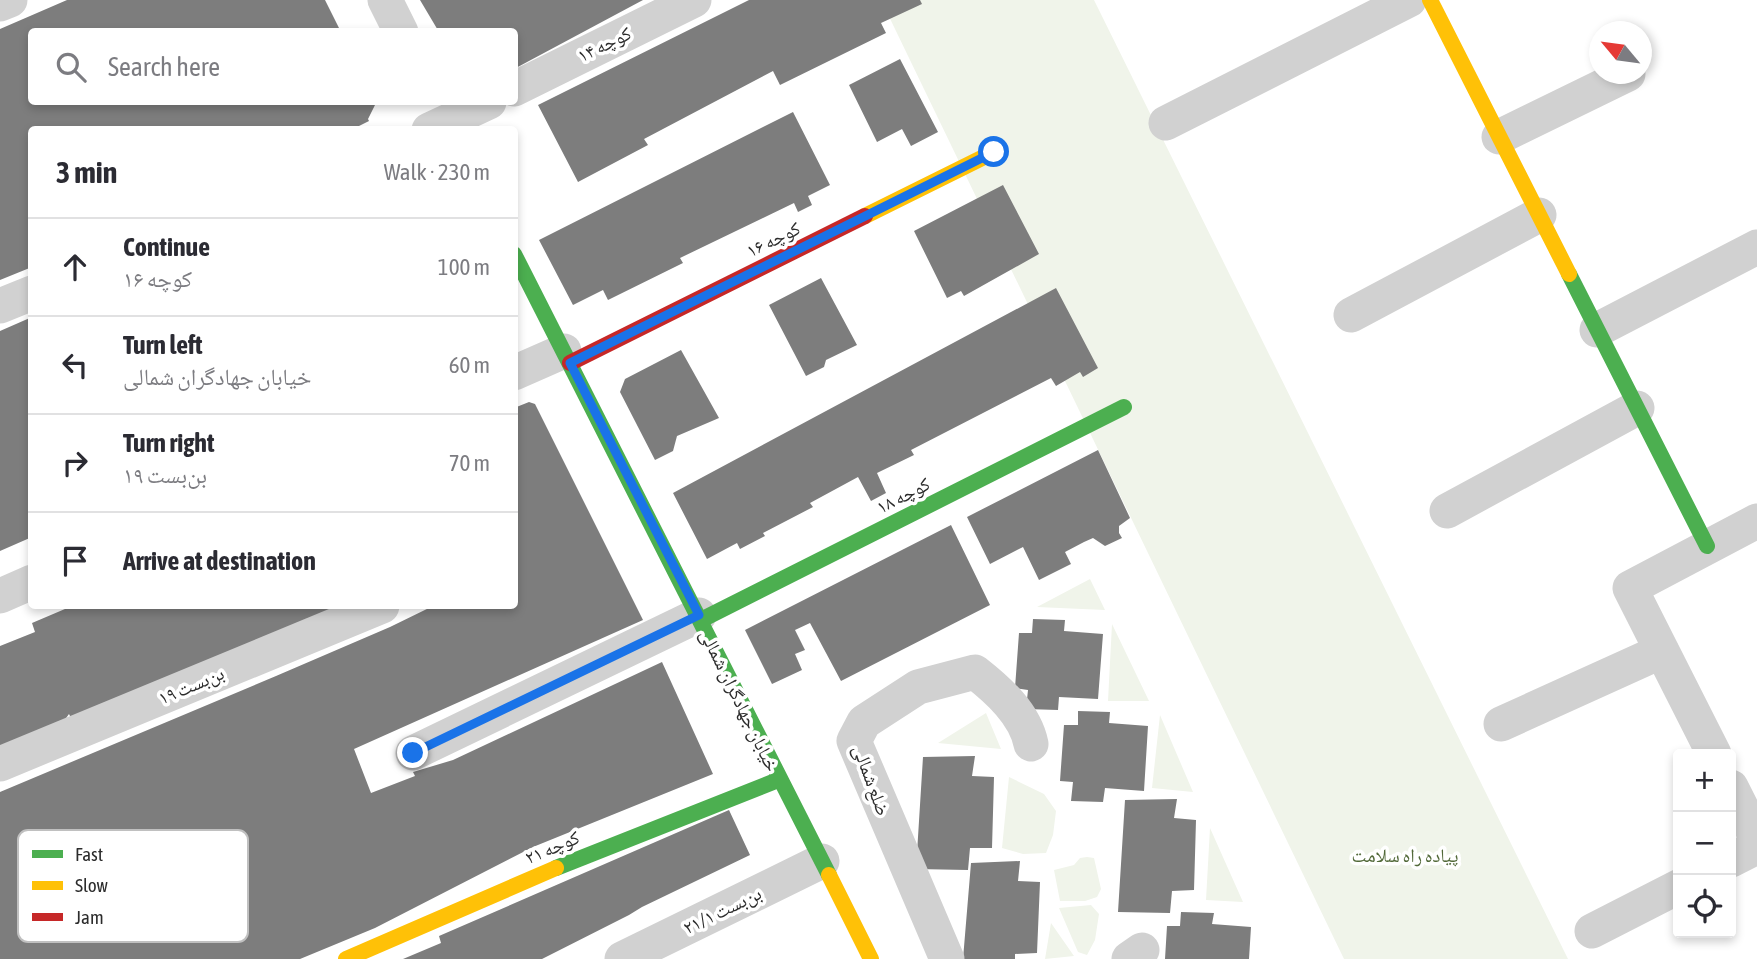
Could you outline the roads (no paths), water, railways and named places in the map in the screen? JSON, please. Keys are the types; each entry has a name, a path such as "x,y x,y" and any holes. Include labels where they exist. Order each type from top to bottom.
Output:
{"street":[{"path":"0,4 10,0"},
{"path":"385,0 399,28"},
{"name":"کوچه ۱۴","path":"518,87 694,0"},
{"path":"1166,123 1409,0"},
{"path":"1430,0 1707,546"},
{"path":"1499,136 1607,84"},
{"path":"441,121 481,105"},
{"name":"کوچه ۱۶","path":"567,357 994,152"},
{"path":"1351,315 1539,215"},
{"path":"1597,330 1757,247"},
{"name":"خیابان جهادگران شمالی","path":"518,262 700,618 778,780 871,959"},
{"path":"0,306 28,295"},
{"path":"518,372 567,357"},
{"name":"کوچه ۱۸","path":"700,618 1124,407"},
{"path":"1447,511 1637,408"},
{"path":"1711,749 1630,588 1757,521"},
{"path":"0,596 28,584"},
{"name":"بن‌بست ۱۹","path":"0,764 375,609"},
{"path":"413,753 700,618"},
{"path":"1502,724 1662,652"},
{"name":"ضلع شمالی","path":"947,959 854,741 864,722 918,687 975,672 999,691 1028,731 1031,744"},
{"name":"کوچه ۲۱","path":"346,959 595,851 778,780"},
{"path":"1736,797 1757,839"},
{"path":"1736,858 1757,847"},
{"name":"بن‌بست ۲۱/۱","path":"622,959 822,861"},
{"path":"1592,931 1673,890"}],"park label":[{"name":"پیاده راه سلامت","path":"1405,855"}]}
